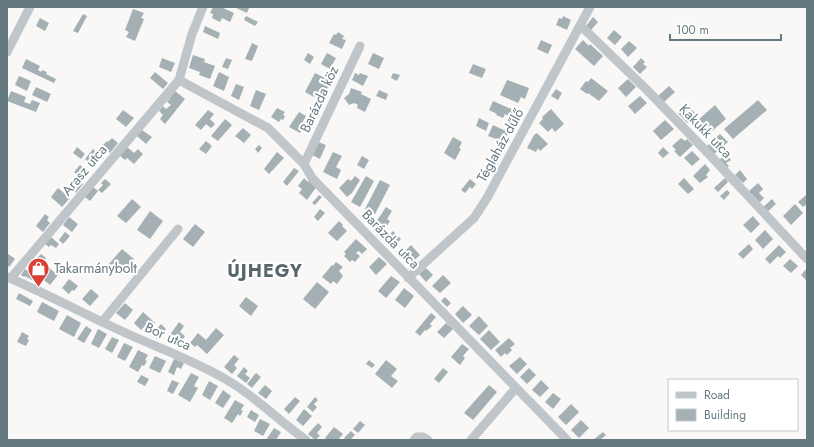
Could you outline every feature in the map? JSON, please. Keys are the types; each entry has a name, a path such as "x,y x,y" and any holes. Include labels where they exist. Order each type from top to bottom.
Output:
{"street":[{"path":"7,52 30,7"},
{"path":"179,80 192,34 203,7"},
{"name":"Téglaház dűlő","path":"408,278 474,218 487,198 590,7"},
{"name":"Kakukk utca","path":"581,26 646,89 807,259"},
{"name":"Barázda köz","path":"304,164 360,46"},
{"name":"Barázda utca","path":"179,80 268,128 304,164 312,178 567,440"},
{"name":"Arasz utca","path":"9,277 179,80"},
{"path":"102,322 178,229"},
{"name":"Bor utca","path":"9,277 226,379 242,389 306,440"},
{"path":"471,440 516,388"},
{"path":"414,440 417,437 423,437 428,440"}],"building":[{"path":"213,7 221,7 234,13 230,22 222,18 220,22 212,18 213,14 210,13"},
{"path":"234,7 248,7 249,8 247,13"},
{"path":"133,9 144,13 141,18 144,19 135,41 126,37 129,32 125,30"},
{"path":"83,14 87,16 78,33 73,31"},
{"path":"246,16 258,22 255,26 244,20"},
{"path":"563,16 571,20 567,30 556,25 559,18 562,19"},
{"path":"593,17 598,22 591,30 586,26"},
{"path":"40,18 49,23 45,31 36,26"},
{"path":"205,26 220,33 218,39 203,32"},
{"path":"614,30 622,37 615,45 607,38"},
{"path":"338,32 344,36 342,39 346,40 342,49 329,43 334,34 336,35"},
{"path":"541,40 552,45 548,54 537,49"},
{"path":"583,40 589,46 590,44 603,56 594,66 575,49"},
{"path":"629,41 637,48 628,57 621,49"},
{"path":"252,43 258,46 252,61 245,59"},
{"path":"308,53 314,57 310,64 304,60"},
{"path":"327,53 336,58 330,69 321,64"},
{"path":"373,53 384,58 379,69 368,64"},
{"path":"193,55 205,59 204,62 215,66 210,79 199,75 200,72 189,68"},
{"path":"162,58 175,63 171,72 159,67"},
{"path":"226,58 232,60 228,69 222,67"},
{"path":"641,58 645,62 643,64 647,67 640,74 633,67"},
{"path":"26,59 40,66 38,70 41,72 42,70 47,72 46,74 56,79 54,83 22,68"},
{"path":"473,64 486,69 482,78 469,73"},
{"path":"155,72 168,83 163,89 150,78"},
{"path":"219,72 229,77 224,91 213,86"},
{"path":"315,73 331,81 327,89 324,88 325,93 322,95 315,94 314,97 305,92"},
{"path":"355,73 368,76 363,86 352,80"},
{"path":"393,73 400,75 397,81 391,78"},
{"path":"19,76 31,81 27,91 15,85"},
{"path":"591,78 608,91 599,101 580,89 586,81 588,82"},
{"path":"628,79 636,87 626,97 618,88"},
{"path":"507,80 529,88 525,99 521,97 518,103 500,95"},
{"path":"236,84 244,87 239,100 231,96"},
{"path":"669,86 675,92 664,102 658,96"},
{"path":"36,87 51,94 47,102 32,95"},
{"path":"351,88 362,92 361,94 371,99 365,112 357,108 358,105 354,103 349,105 344,98 349,94"},
{"path":"556,89 562,93 558,100 551,96"},
{"path":"256,90 266,94 259,110 250,106"},
{"path":"379,90 388,94 386,100 376,96"},
{"path":"11,91 26,97 24,102 30,104 32,100 40,103 36,112 7,101"},
{"path":"175,91 185,99 165,124 160,119 163,115 159,111 163,106 166,109 171,105 167,102"},
{"path":"640,96 647,103 635,114 628,106"},
{"path":"758,100 767,110 733,139 724,129"},
{"path":"493,101 518,112 512,124 506,121 508,116 505,114 503,118 489,110"},
{"path":"715,105 726,119 712,131 707,124 704,127 698,120"},
{"path":"277,108 285,112 283,115 285,116 283,120 281,119 279,122 271,117"},
{"path":"690,108 696,114 687,123 678,113 682,109 686,112"},
{"path":"551,109 564,124 555,132 552,128 548,132 539,123 543,119 542,117"},
{"path":"123,110 134,118 126,127 116,119"},
{"path":"208,110 214,114 210,119 215,124 211,128 206,124 201,130 195,125"},
{"path":"299,112 306,116 302,123 305,125 300,133 289,127"},
{"path":"479,118 489,123 486,131 476,126"},
{"path":"225,119 232,125 218,141 211,136"},
{"path":"665,120 674,129 661,140 653,131"},
{"path":"493,125 508,132 504,142 488,136"},
{"path":"243,128 251,135 244,143 235,136"},
{"path":"142,130 152,137 146,144 137,136"},
{"path":"537,133 548,144 540,151 538,148 536,152 527,148 534,135"},
{"path":"720,134 728,142 713,155 706,147"},
{"path":"453,137 462,142 459,148 461,149 455,160 444,153"},
{"path":"112,138 118,143 110,153 102,146"},
{"path":"681,138 685,141 687,139 693,145 680,157 674,151 676,150 672,146"},
{"path":"206,141 212,146 206,154 199,149"},
{"path":"318,142 326,145 320,159 312,155"},
{"path":"259,145 262,148 258,153 255,149"},
{"path":"126,146 134,153 138,149 143,154 134,164 127,158 125,160 119,155"},
{"path":"77,147 85,154 81,159 73,153"},
{"path":"663,147 669,153 663,158 658,153"},
{"path":"93,149 102,157 94,167 85,159"},
{"path":"692,151 700,159 692,166 684,158"},
{"path":"277,152 284,158 269,174 264,169"},
{"path":"333,152 342,156 336,167 341,170 337,179 323,172"},
{"path":"726,154 731,160 726,163 729,166 725,170 717,162"},
{"path":"362,156 369,160 364,169 357,165"},
{"path":"705,164 710,170 706,175 708,177 700,183 693,176"},
{"path":"80,165 87,171 82,178 74,172"},
{"path":"294,168 299,171 287,186 283,182"},
{"path":"740,170 747,179 743,183 735,175"},
{"path":"355,176 360,180 352,193 347,197 339,188 348,179 351,181"},
{"path":"366,176 374,181 360,207 351,202"},
{"path":"75,178 83,184 76,193 68,187"},
{"path":"304,178 308,182 310,180 317,186 307,200 299,193 302,189 298,186"},
{"path":"684,178 694,189 688,194 678,184"},
{"path":"725,178 728,182 718,192 714,188"},
{"path":"105,179 111,184 102,193 98,190 103,185 101,183"},
{"path":"470,179 476,184 472,189 470,187 465,193 461,190"},
{"path":"380,180 390,185 375,214 365,209"},
{"path":"758,183 763,189 759,193 764,198 758,204 748,192"},
{"path":"93,187 98,191 90,201 85,197"},
{"path":"58,188 70,198 62,207 51,197"},
{"path":"727,190 730,193 724,200 720,196"},
{"path":"807,194 807,204 803,207 798,202"},
{"path":"319,195 322,197 315,205 312,203"},
{"path":"132,199 141,207 126,223 117,216"},
{"path":"772,199 776,204 766,213 762,208"},
{"path":"795,204 803,213 791,225 783,216"},
{"path":"386,207 392,211 387,219 390,221 381,236 372,228"},
{"path":"320,209 325,213 318,221 314,217"},
{"path":"150,211 163,221 150,239 137,230"},
{"path":"45,214 49,217 47,220 50,223 43,232 36,226"},
{"path":"753,216 760,224 751,233 743,225"},
{"path":"69,217 78,224 72,232 63,225"},
{"path":"339,221 347,231 337,241 328,233"},
{"path":"195,224 205,232 193,247 183,239"},
{"path":"765,230 773,239 763,249 755,240"},
{"path":"393,231 401,239 393,247 385,240"},
{"path":"65,232 70,236 63,244 59,240"},
{"path":"51,237 59,244 56,248 51,245 49,247 45,244"},
{"path":"356,239 367,249 362,254 359,251 356,253 360,256 355,262 352,260 350,262 344,256 346,254 344,252"},
{"path":"749,244 753,249 743,259 738,254"},
{"path":"411,245 420,255 410,264 401,255"},
{"path":"779,245 786,252 780,258 778,256 770,264 765,259"},
{"path":"122,249 134,259 121,275 108,265"},
{"path":"7,253 15,259 9,267 7,265"},
{"path":"41,254 46,258 43,263 37,258"},
{"path":"379,257 387,264 376,275 369,267"},
{"path":"790,259 798,266 791,273 783,266"},
{"path":"336,262 343,267 339,271 343,276 337,284 333,281 331,284 322,277"},
{"path":"48,267 58,275 50,285 40,277"},
{"path":"426,268 433,275 426,282 419,274"},
{"path":"807,268 807,281 801,275"},
{"path":"25,269 35,275 32,280 21,275"},
{"path":"443,275 451,283 440,293 432,286"},
{"path":"391,276 400,282 386,298 378,291"},
{"path":"69,279 78,286 69,294 62,288"},
{"path":"317,282 329,292 315,309 303,299"},
{"path":"404,288 414,296 405,308 395,300"},
{"path":"91,289 99,296 90,306 82,299"},
{"path":"19,293 33,301 30,306 16,299"},
{"path":"246,297 258,306 251,316 239,306"},
{"path":"445,297 451,303 447,307 441,301"},
{"path":"42,302 59,311 54,321 37,312"},
{"path":"125,303 133,310 125,320 116,313"},
{"path":"463,306 472,315 463,323 455,314"},
{"path":"143,312 155,323 149,330 145,326 141,330 134,323"},
{"path":"431,313 436,317 430,324 432,326 426,331 425,330 420,336 415,332"},
{"path":"67,315 81,323 74,337 59,329"},
{"path":"479,316 488,326 479,335 469,326"},
{"path":"179,322 184,326 180,332 185,336 178,347 167,339"},
{"path":"446,323 453,329 444,338 437,332"},
{"path":"161,324 166,329 157,339 152,334"},
{"path":"86,326 92,330 84,343 77,339"},
{"path":"216,328 224,335 207,354 197,345 195,347 190,343 198,333 206,340"},
{"path":"98,329 107,334 99,348 91,344"},
{"path":"489,330 500,342 491,350 480,339"},
{"path":"22,332 29,336 26,346 17,342"},
{"path":"112,337 119,340 112,353 105,349"},
{"path":"509,338 515,344 510,348 512,350 507,355 505,353 501,357 495,350"},
{"path":"124,343 133,347 125,361 117,357"},
{"path":"462,344 469,349 463,356 465,358 460,365 451,357"},
{"path":"138,350 148,355 145,360 147,361 144,366 142,365 138,372 129,367"},
{"path":"234,355 239,359 234,365 237,368 232,374 224,367"},
{"path":"155,356 166,361 160,373 149,368"},
{"path":"520,357 527,364 517,374 509,366"},
{"path":"174,359 184,363 181,369 177,367 174,375 168,372"},
{"path":"369,360 375,365 372,368 366,364"},
{"path":"386,360 397,369 391,376 398,381 392,388 375,374"},
{"path":"244,367 248,371 245,374 250,378 246,383 237,376"},
{"path":"443,368 448,372 439,383 434,379"},
{"path":"529,368 536,375 527,384 520,377"},
{"path":"191,373 199,377 194,386 198,388 190,402 178,395"},
{"path":"256,373 261,377 252,388 247,384"},
{"path":"141,375 149,379 145,386 137,382"},
{"path":"172,380 179,383 173,394 167,391"},
{"path":"541,380 549,388 540,397 532,390"},
{"path":"209,381 218,386 210,400 202,395"},
{"path":"265,385 272,391 266,399 258,393"},
{"path":"489,385 497,392 473,420 464,413"},
{"path":"223,390 231,396 223,408 215,403"},
{"path":"553,393 561,399 553,409 545,402"},
{"path":"295,397 300,401 289,414 284,409"},
{"path":"315,397 318,400 314,404 317,407 313,412 307,407"},
{"path":"235,400 244,405 240,416 238,414 232,423 224,418"},
{"path":"571,404 579,412 566,425 558,417"},
{"path":"304,409 312,416 303,426 296,420"},
{"path":"251,410 259,415 255,422 247,417"},
{"path":"260,419 270,424 263,436 254,431"},
{"path":"581,420 589,428 579,438 571,430"},
{"path":"360,421 365,425 358,433 353,429"},
{"path":"318,423 322,427 317,433 320,436 315,440 308,434"},
{"path":"334,427 343,434 338,440 327,440 325,438"},
{"path":"274,428 281,432 276,440 266,440"},
{"path":"351,431 355,435 350,440 346,440 344,438"},
{"path":"603,432 606,435 600,440 593,440"}],"place":[{"name":"Takarmánybolt","path":"39,288"}],"district":[{"name":"ÚJHEGY","path":"265,271"}]}
